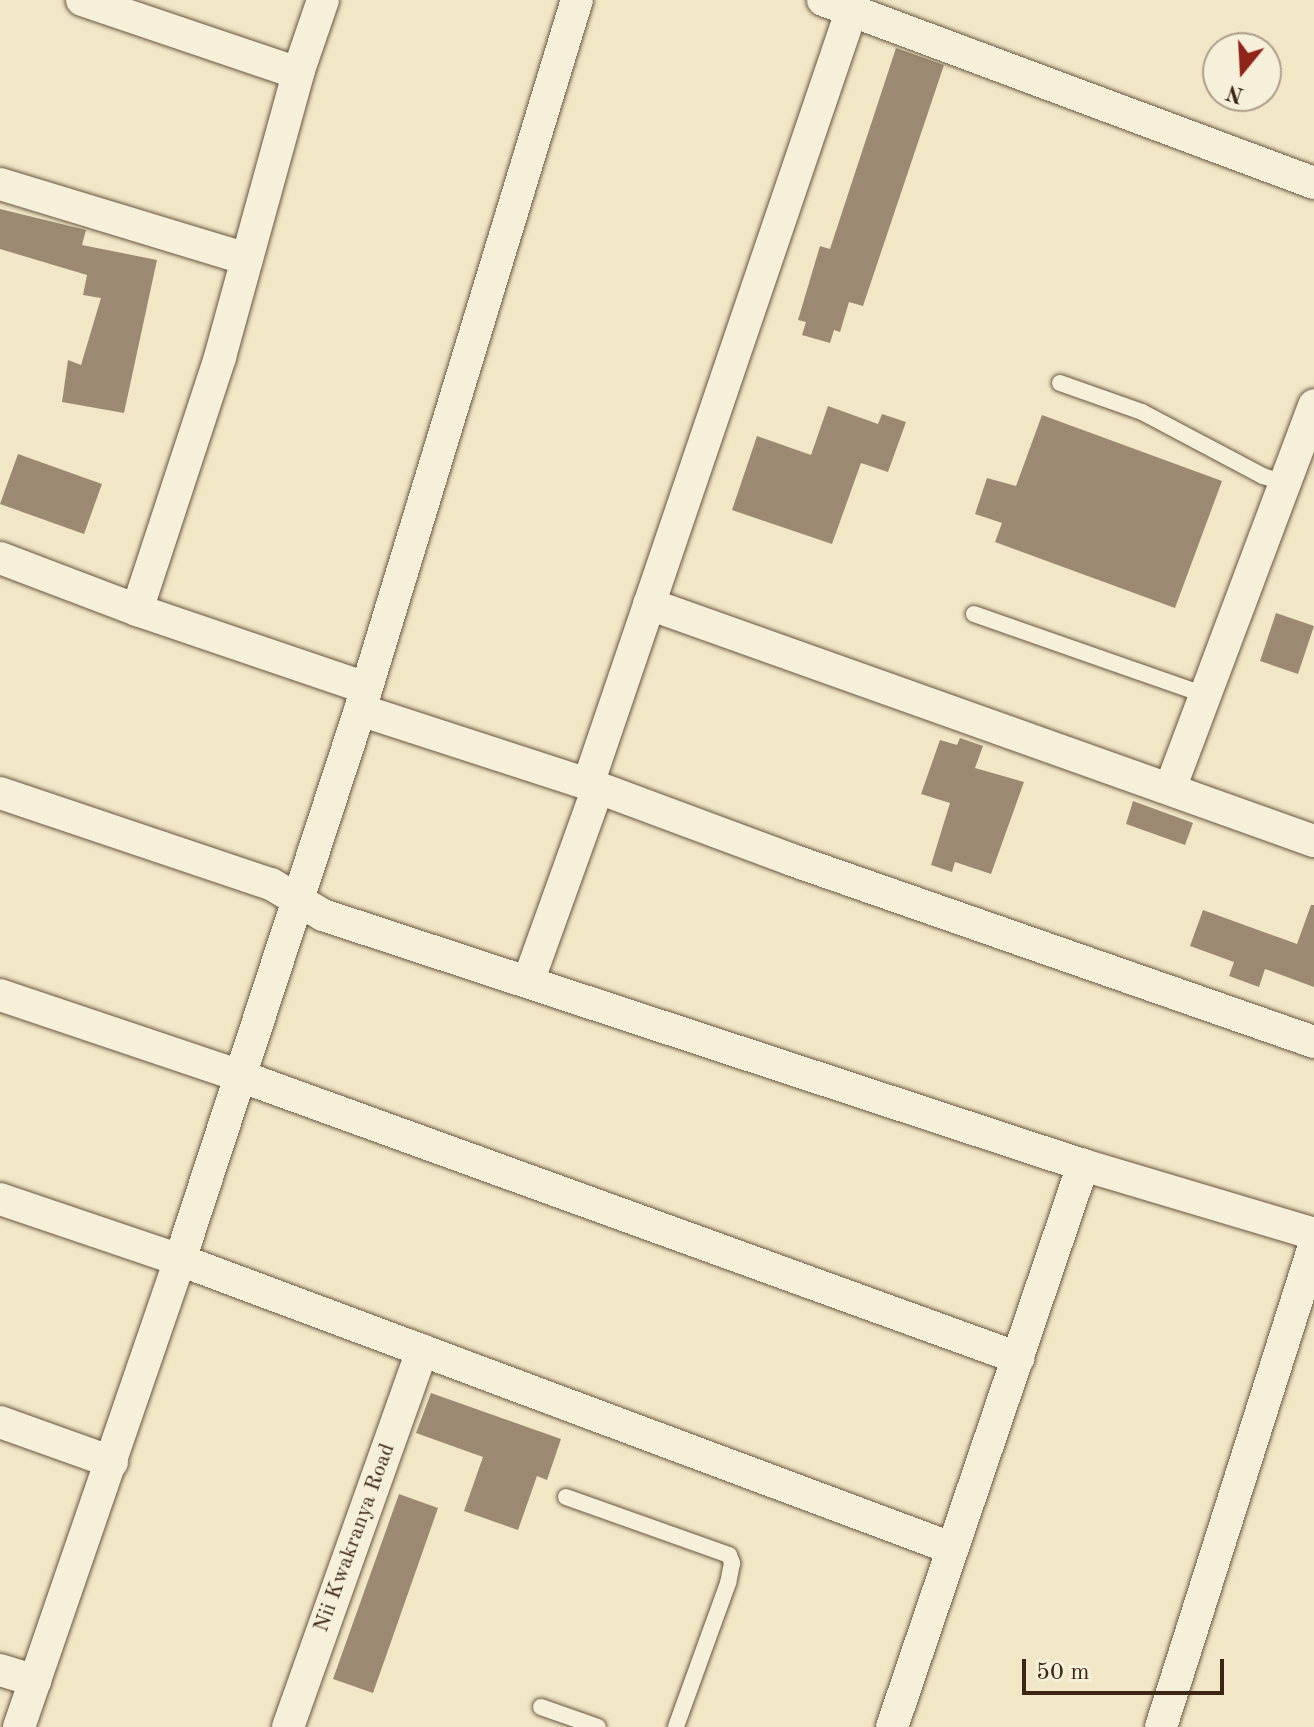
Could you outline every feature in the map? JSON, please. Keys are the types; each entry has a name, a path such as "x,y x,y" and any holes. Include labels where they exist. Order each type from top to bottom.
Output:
{"street":[{"path":"82,0 298,73"},
{"path":"137,610 220,357 298,73 323,0"},
{"path":"19,1727 180,1260 363,699 577,0"},
{"path":"528,982 593,786 837,5 1314,183"},
{"path":"0,184 247,259"},
{"path":"1170,789 1314,405"},
{"path":"0,558 806,866 1314,1042"},
{"path":"649,604 1314,841"},
{"path":"0,793 271,884 323,915 1083,1165 1314,1234"},
{"path":"0,995 240,1076 1018,1358"},
{"path":"892,1727 1083,1165"},
{"path":"0,1199 180,1260 951,1548"},
{"path":"1161,1727 1314,1246"},
{"name":"Nii Kwakranya Road","path":"289,1727 422,1350"},
{"path":"0,1422 112,1462"},
{"path":"0,1670 35,1681"}],"lane":[{"path":"1060,383 1142,412 1263,476 1284,483"},
{"path":"974,614 1205,695"},
{"path":"566,1497 729,1555 732,1563 728,1583 676,1727"},
{"path":"541,1707 598,1727"}],"building":[{"path":"896,48 944,65 863,306 849,302 840,332 834,330 830,343 802,335 806,322 798,320 820,246 830,249"},
{"path":"0,209 86,230 82,245 157,260 124,413 62,402 68,360 81,365 101,298 83,295 87,275 0,249"},
{"path":"828,406 878,424 882,414 906,422 888,472 861,463 832,544 732,510 757,436 811,455"},
{"path":"1042,415 1222,481 1175,608 995,542 1002,523 975,514 987,478 1016,486"},
{"path":"18,454 102,484 84,534 0,504"},
{"path":"1276,613 1314,626 1298,674 1260,661"},
{"path":"960,738 983,746 975,768 1024,782 991,874 955,862 952,872 931,865 950,803 921,794 940,740 957,745"},
{"path":"1133,801 1193,823 1185,845 1126,824"},
{"path":"1311,905 1314,905 1314,987 1265,969 1259,987 1229,976 1234,962 1190,946 1203,910 1297,944"},
{"path":"431,1393 561,1439 547,1480 537,1476 518,1530 464,1511 483,1457 416,1433"},
{"path":"399,1494 438,1508 373,1693 333,1679"}]}
